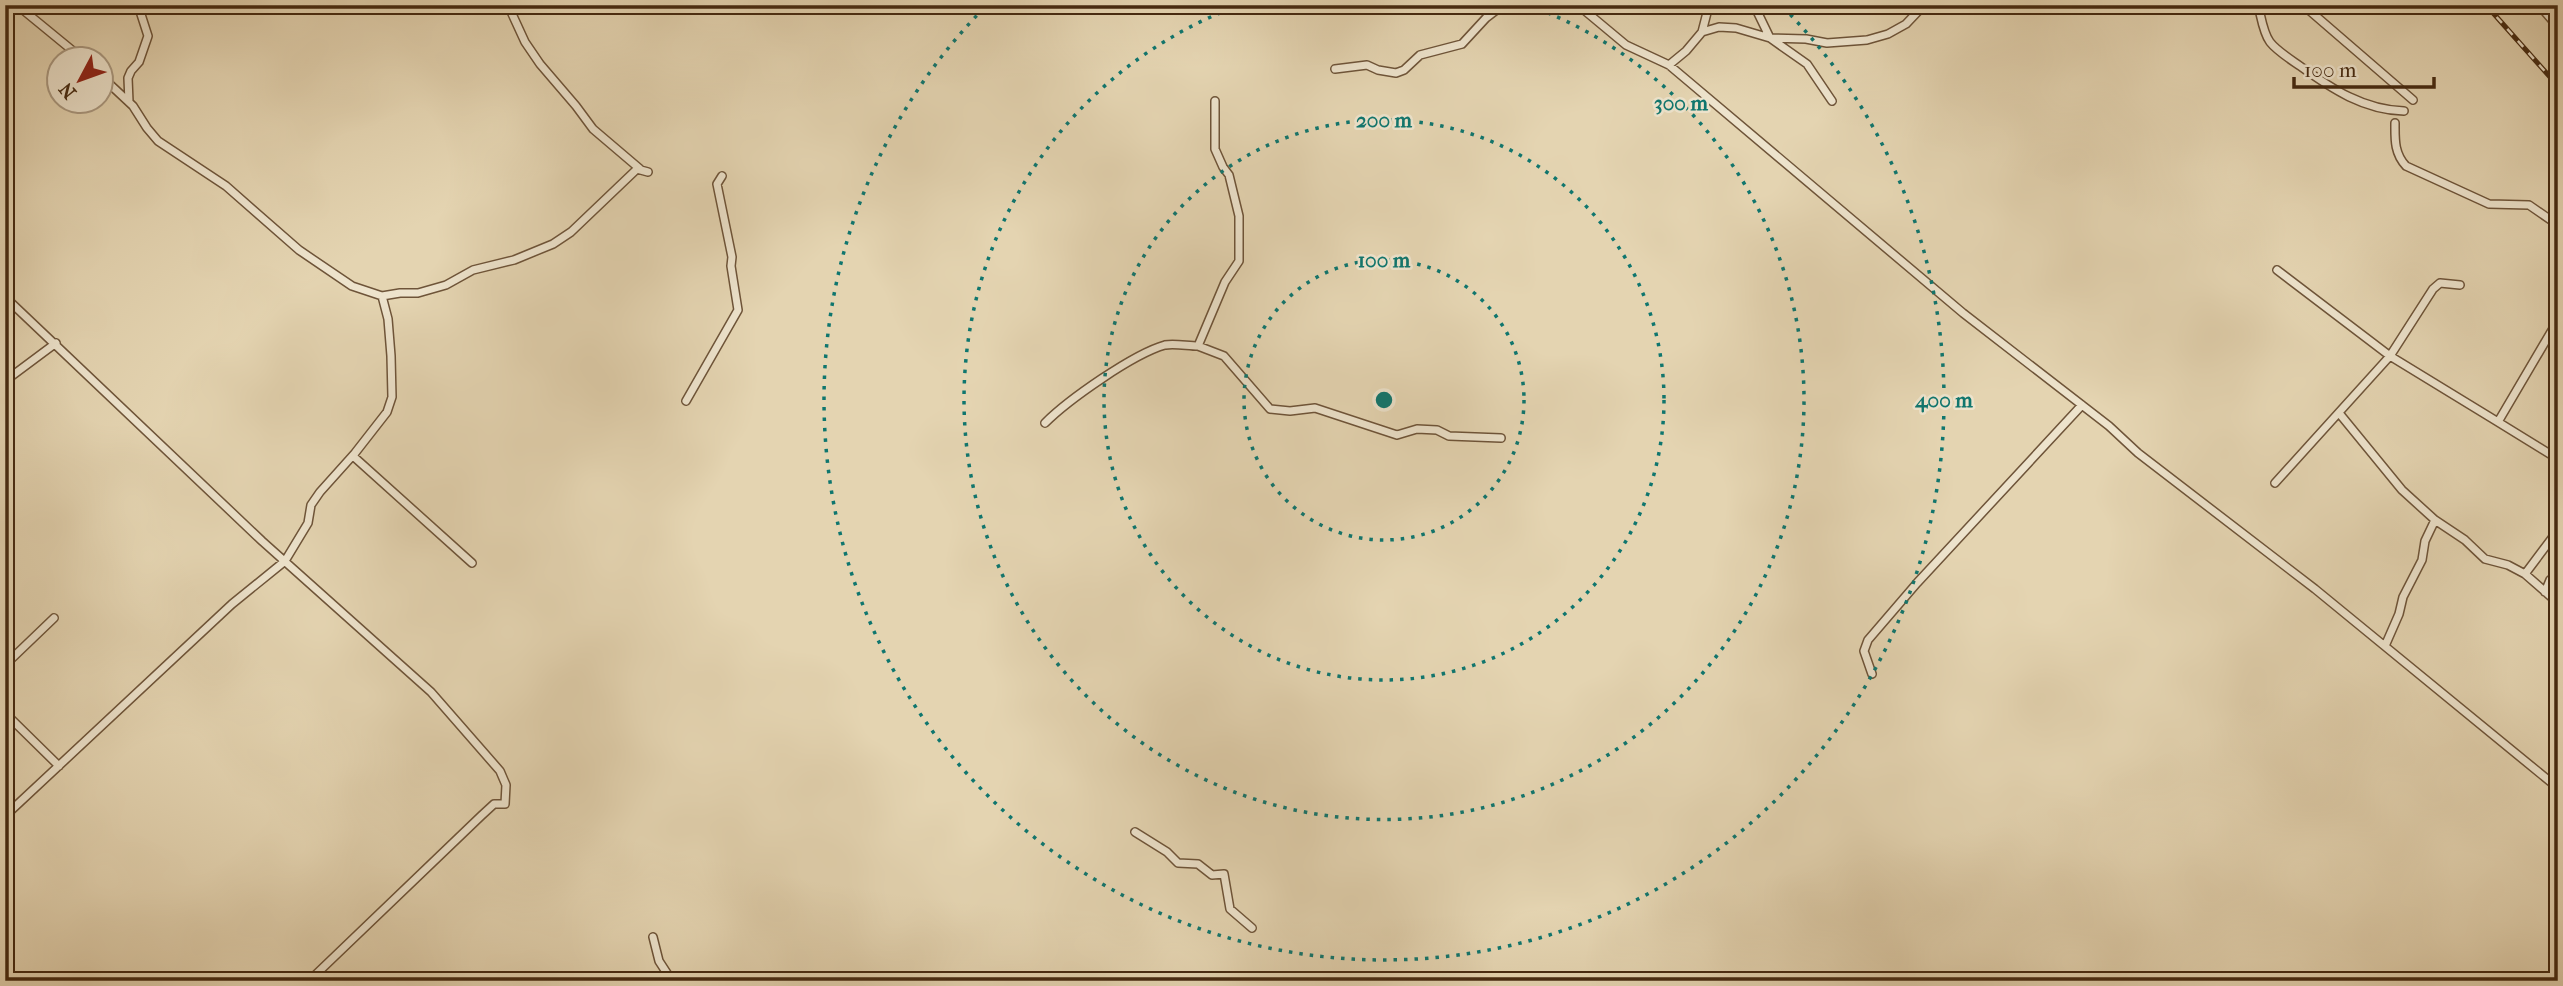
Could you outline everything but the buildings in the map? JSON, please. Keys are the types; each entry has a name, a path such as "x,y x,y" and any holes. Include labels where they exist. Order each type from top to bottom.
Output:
{"street":[{"path":"17,5 67,46"},
{"path":"120,5 138,6 148,36 139,62 128,78 129,102"},
{"path":"116,90 129,102 158,141 226,186 299,250 352,286 382,296 418,293 446,285 473,270 514,260 553,244 570,232 637,169 644,171 593,129 540,64 525,42 508,5"},
{"path":"1335,69 1367,65 1396,73 1404,70 1420,55 1462,44 1486,18 1503,5"},
{"path":"1578,5 1626,45 1669,65 1963,313 2109,426 2138,453 2315,589 2558,788"},
{"path":"1669,65 1686,51 1702,32 1709,5"},
{"path":"1754,5 1770,38 1807,64 1832,101"},
{"path":"2258,5 2268,41 2289,59 2326,85 2363,104 2384,110 2404,111"},
{"path":"2304,5 2413,100"},
{"path":"2539,5 2558,27"},
{"path":"1702,32 1719,27 1737,28 1770,38 1806,39 1827,43 1867,40 1888,34 1906,24 1922,6"},
{"path":"1198,346 1225,282 1239,261 1239,216 1229,175 1215,149 1215,101"},
{"path":"2395,123 2395,146 2399,159 2406,166 2489,204 2529,205 2558,225"},
{"path":"686,401 738,310 732,257 717,184 722,176"},
{"path":"2277,270 2389,356 2558,459"},
{"path":"2275,483 2389,356 2433,289 2440,283 2460,285"},
{"path":"5,816 232,604 285,561 308,523 311,505 387,412 392,397 388,319 382,296"},
{"path":"5,297 285,561 431,692 500,771 506,785 505,804 494,804 309,981"},
{"path":"2498,422 2558,320"},
{"path":"5,381 55,343"},
{"path":"1045,424 1061,408 1132,360 1166,345 1198,346 1224,356 1270,410 1315,408 1397,435 1427,429 1449,436 1501,438"},
{"path":"1872,674 1864,651 1868,640 1917,583 2082,405"},
{"path":"2339,413 2402,490 2435,520 2465,540 2485,559 2508,565 2525,574 2558,603"},
{"path":"353,456 472,563"},
{"path":"2385,646 2399,614 2403,597 2422,560 2435,520"},
{"path":"2525,574 2558,530"},
{"path":"2545,592 2550,580 2558,573"},
{"path":"5,665 54,618"},
{"path":"5,713 59,766"},
{"path":"1135,832 1167,852 1178,863 1198,864 1212,875 1224,874 1230,909 1252,928"},
{"path":"653,937 659,961 672,981"}],"railway":[{"path":"2486,5 2558,86"}]}
